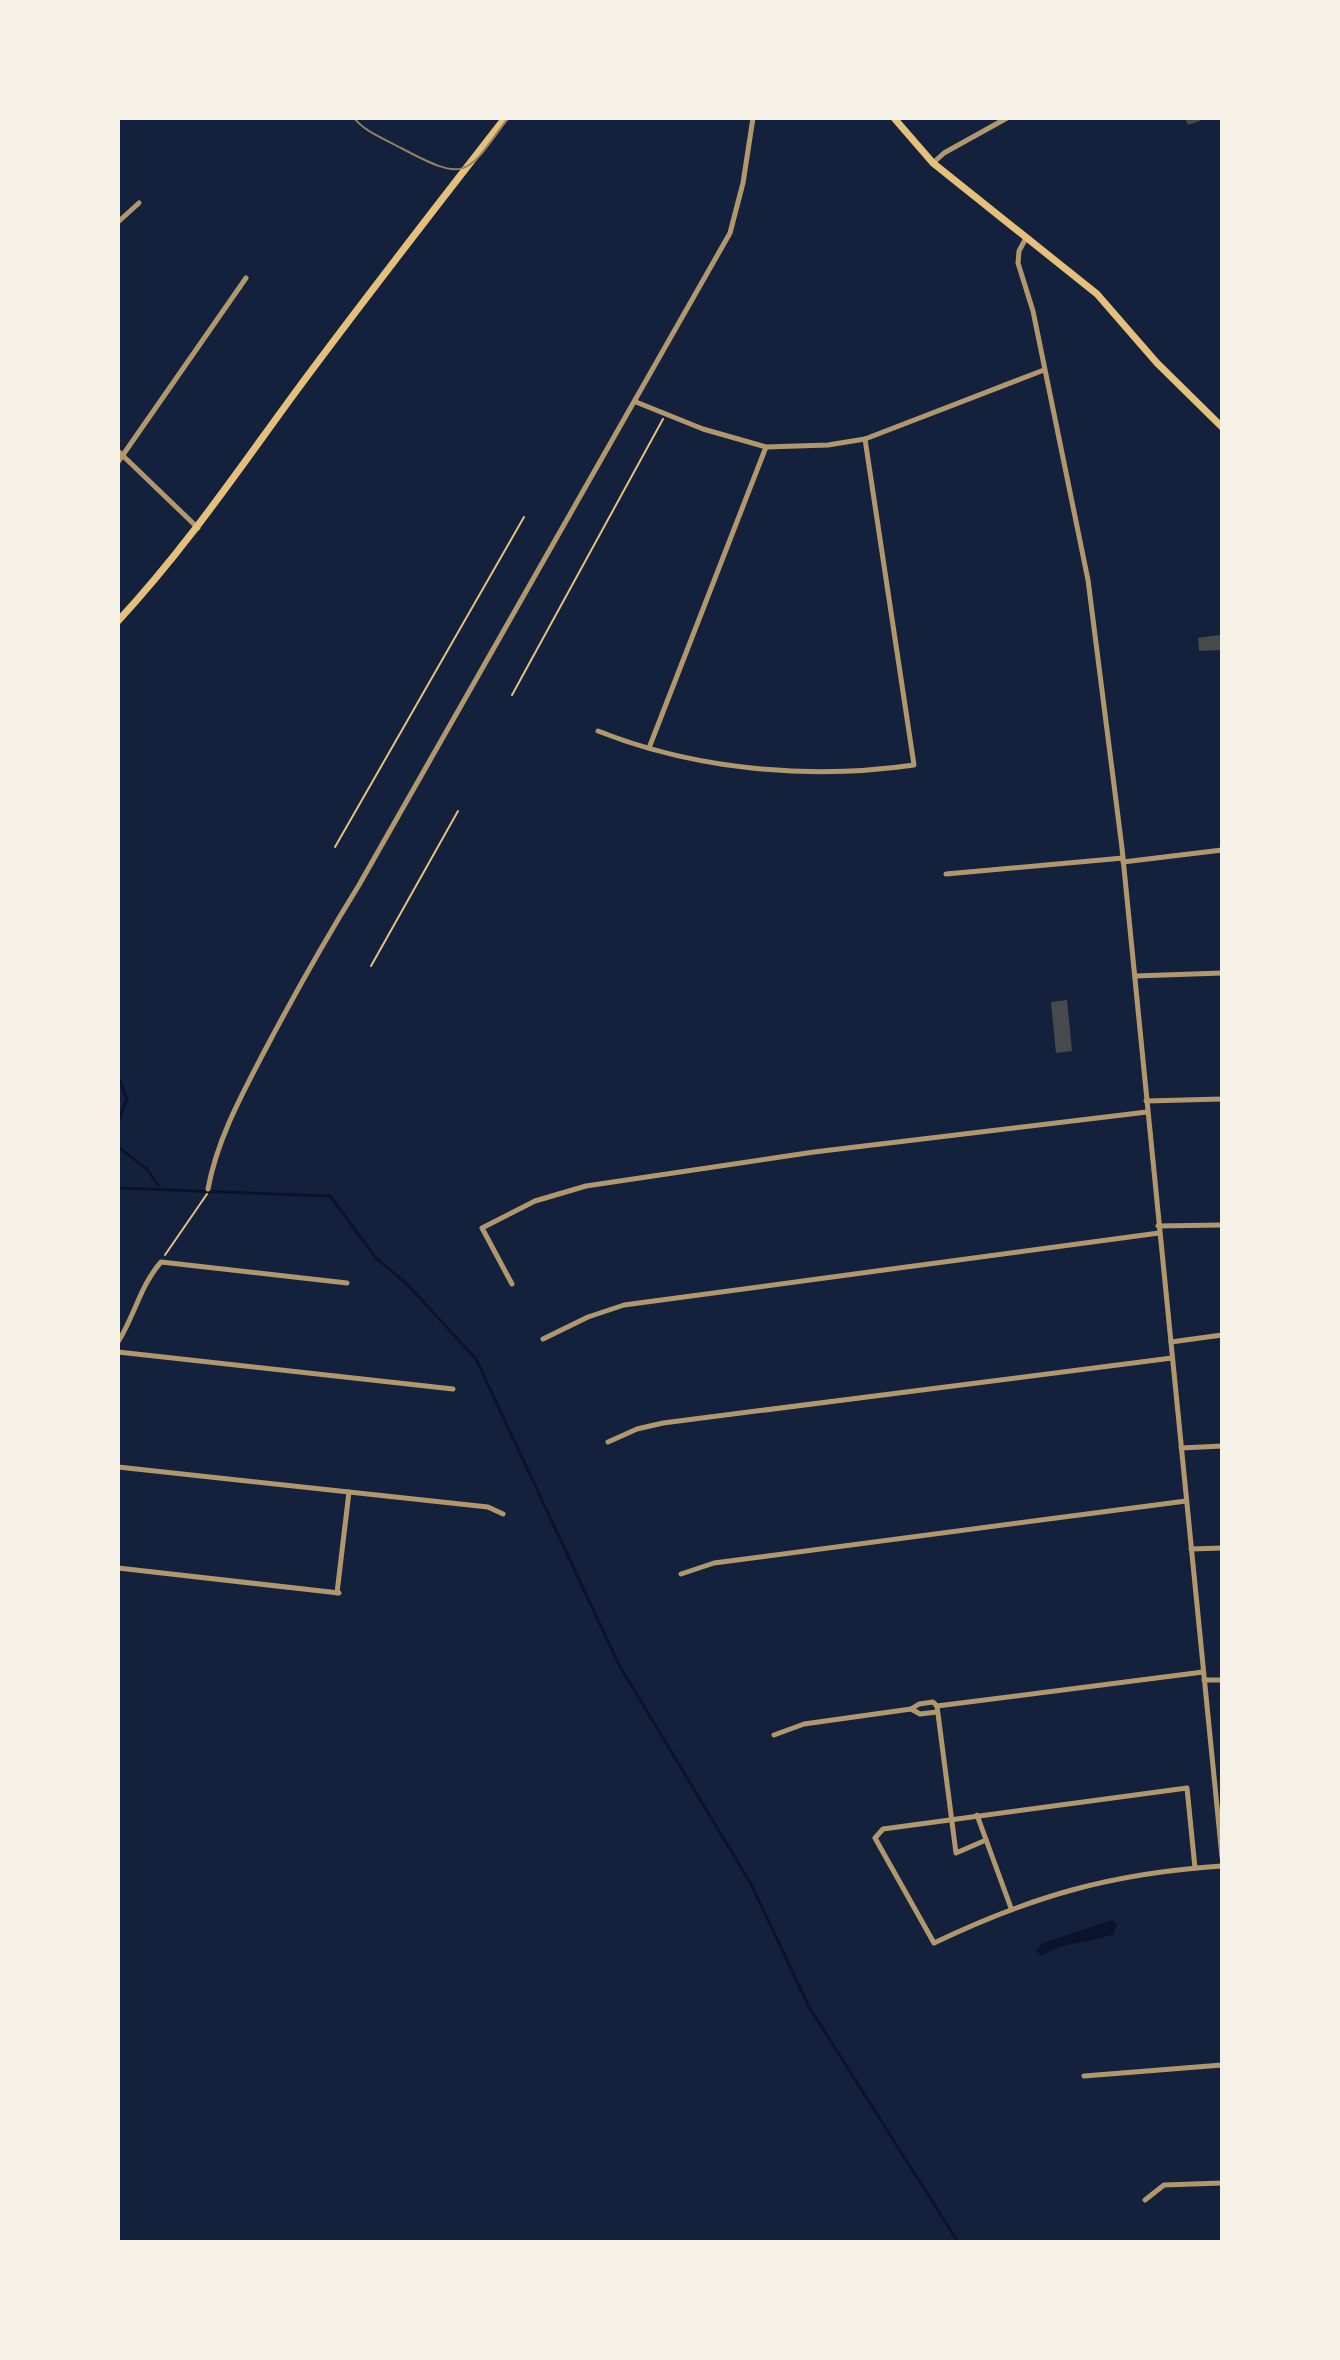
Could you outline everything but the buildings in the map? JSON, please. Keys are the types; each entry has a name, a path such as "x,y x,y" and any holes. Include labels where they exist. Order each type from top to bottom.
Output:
{"main road":[{"path":"118,621 169,566 348,320 505,118"},
{"path":"894,118 933,163 1097,294 1157,363 1222,427"}],"street":[{"path":"208,1189 212,1163 239,1102 309,965 367,873 730,233 743,183 753,118"},
{"path":"933,163 944,153 1007,118"},
{"path":"118,222 139,203"},
{"path":"1026,238 1019,251 1018,263 1033,311 1088,580 1123,860 1222,1857"},
{"path":"118,462 120,454 246,278"},
{"path":"636,402 737,440 766,447 828,445 865,439 1044,370"},
{"path":"598,731 649,749 726,764 809,772 882,770 914,765 865,439"},
{"path":"649,749 766,447"},
{"path":"120,454 198,528"},
{"path":"946,874 1222,850"},
{"path":"1135,976 1222,973"},
{"path":"1146,1101 1222,1099"},
{"path":"512,1284 482,1228 535,1201 586,1186 814,1152 1147,1112"},
{"path":"543,1339 588,1317 624,1305 1158,1230 1222,1225"},
{"path":"118,1342 137,1307 140,1292 161,1262 347,1283"},
{"path":"1171,1342 1222,1335"},
{"path":"118,1352 453,1389"},
{"path":"608,1442 637,1429 663,1423 1172,1358"},
{"path":"1181,1448 1222,1446"},
{"path":"118,1467 488,1507 503,1514"},
{"path":"118,1568 338,1593 349,1492"},
{"path":"681,1574 714,1563 1186,1501"},
{"path":"1191,1549 1222,1548"},
{"path":"911,1709 920,1714 937,1709 1203,1672"},
{"path":"1204,1680 1222,1680"},
{"path":"774,1735 804,1724 911,1709 933,1702 937,1709 956,1853 986,1840"},
{"path":"1195,1868 1187,1788 883,1829 875,1838 934,1943 1011,1908 1094,1882 1222,1866"},
{"path":"977,1815 1011,1908"},
{"path":"1084,2076 1222,2065"},
{"path":"1145,2200 1164,2185 1222,2183"}],"path":[{"path":"512,695 665,415"},
{"path":"335,847 524,517"},
{"path":"371,966 458,811"},
{"path":"161,1262 205,1198"}],"water":[{"path":"1112,1920 1117,1925 1113,1934 1059,1948 1042,1956 1036,1951 1043,1943"}],"waterway":[{"path":"118,1076 127,1099 118,1121"},
{"path":"118,1147 147,1169 158,1185"},
{"path":"118,1188 330,1196 376,1258 408,1285 476,1359 619,1665 751,1884 809,2007 958,2242"}],"tram line":[{"path":"354,118 382,138 423,159 453,169 464,168 473,162 508,118"},
{"path":"473,118 496,118"}]}
